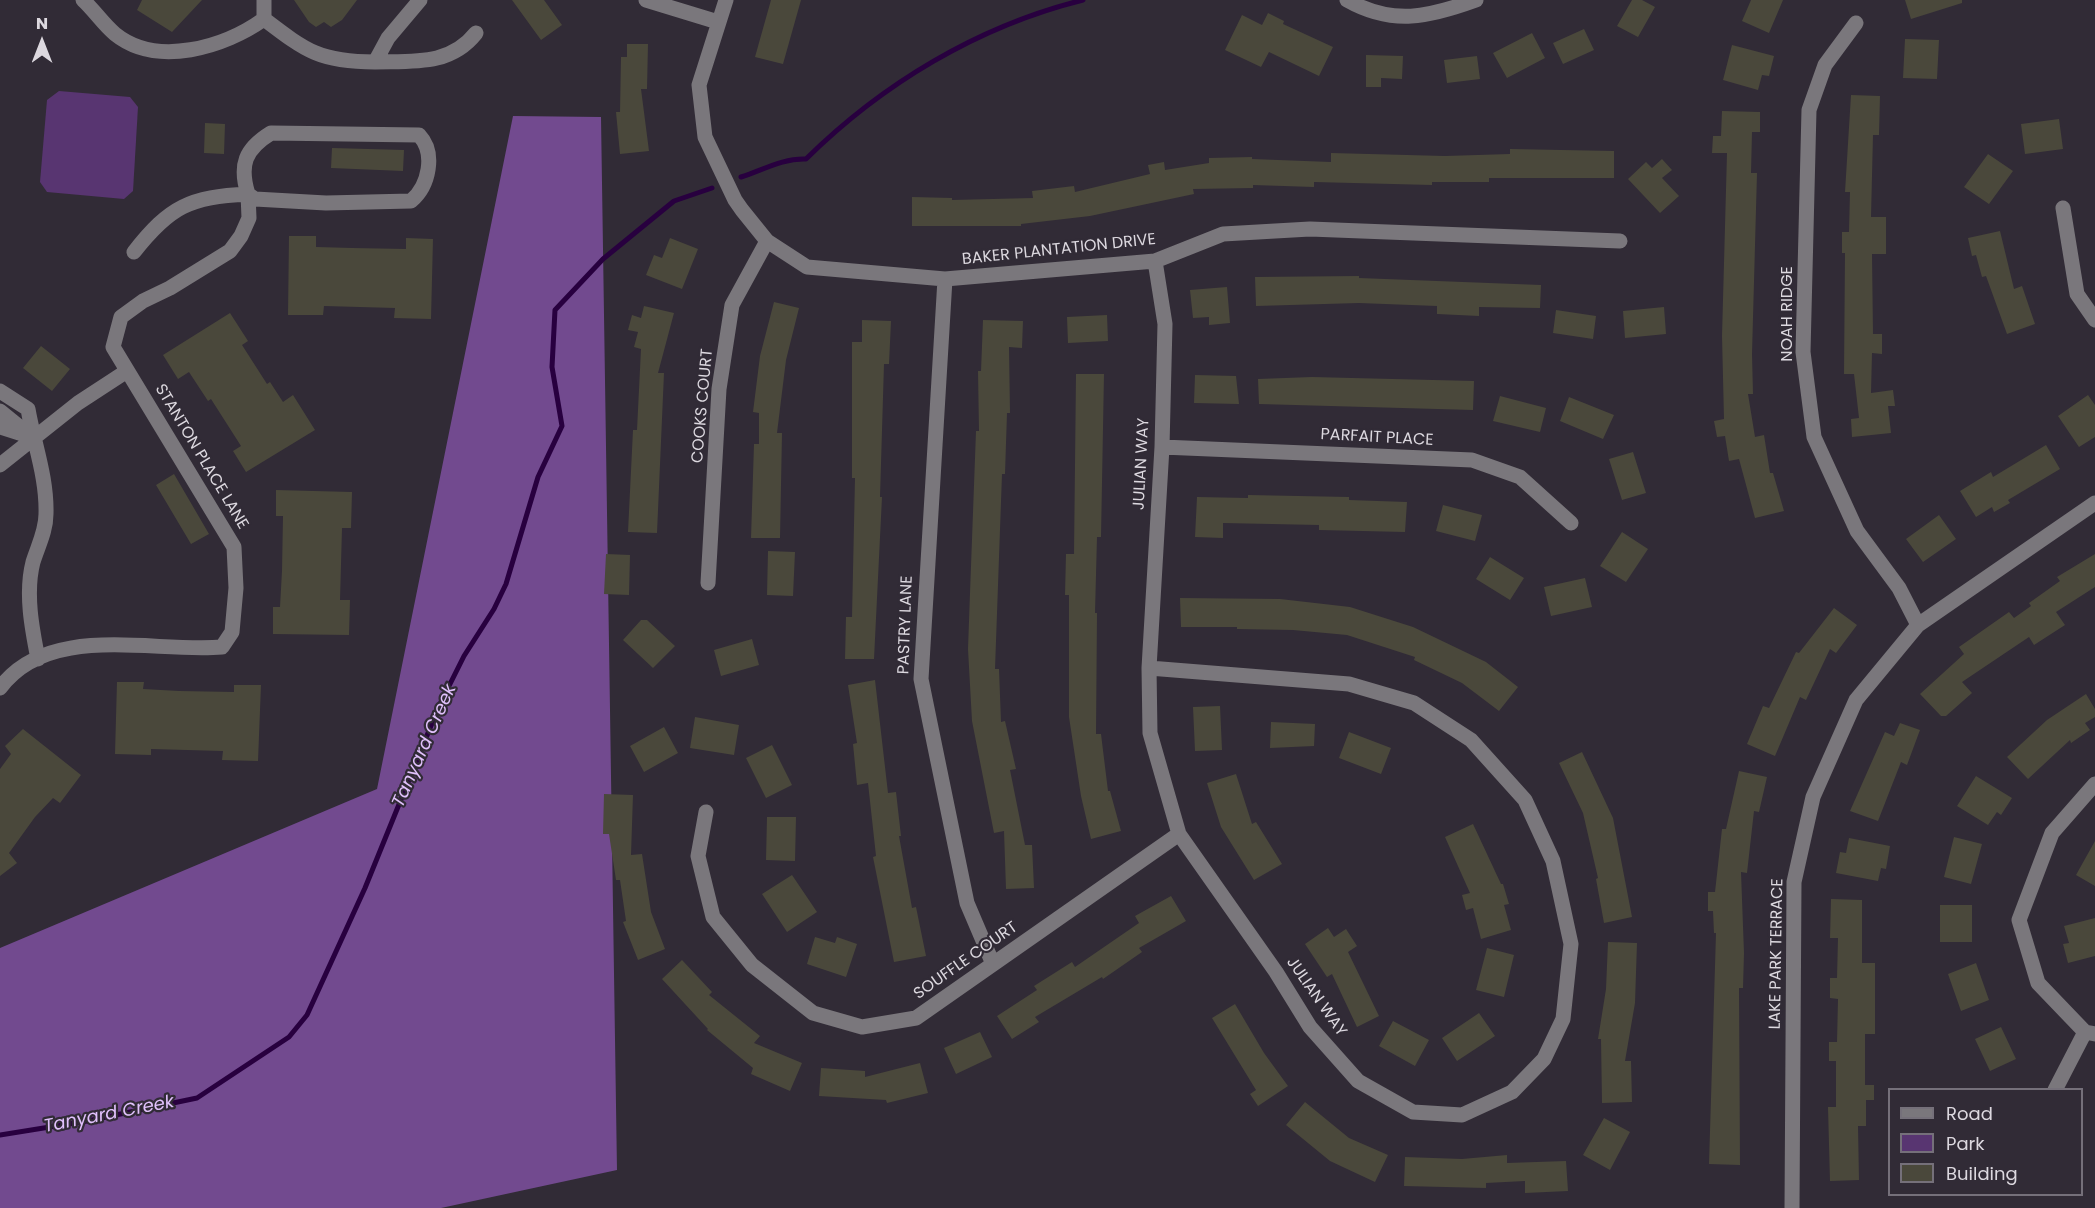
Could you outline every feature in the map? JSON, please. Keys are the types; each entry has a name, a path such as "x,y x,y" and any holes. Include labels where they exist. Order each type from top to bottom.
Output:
{"street":[{"path":"83,0 115,34 134,45 161,51 194,49 216,44 249,30 264,19"},
{"path":"264,0 264,19"},
{"path":"375,62 388,38 420,0"},
{"path":"646,0 718,22"},
{"name":"BAKER PLANTATION DRIVE","path":"726,0 699,86 705,137 735,200 767,241 807,267 945,279 1155,261 1223,234 1310,229 1620,241"},
{"path":"1347,0 1361,8 1408,18 1448,10 1476,0"},
{"path":"264,19 303,48 320,56 344,62 447,57 465,46 476,33"},
{"name":"NOAH RIDGE","path":"1856,23 1825,65 1809,110 1803,352 1814,437 1857,531 1899,588 1918,625"},
{"path":"134,252 156,225 176,210 215,196 248,195 255,199 326,202 411,201 422,192 429,156 427,144 419,135 271,133 254,144 245,161 244,181 248,195"},
{"name":"STANTON PLACE LANE","path":"0,688 8,677 47,653 87,644 192,649 222,647 232,632 236,588 234,547 112,347 121,317 143,301 170,288 230,251 241,236 249,218 248,195"},
{"path":"2063,208 2077,294 2095,320"},
{"name":"COOKS COURT","path":"708,583 719,390 732,305 767,241"},
{"name":"JULIAN WAY","path":"1149,668 1349,684 1414,704 1471,740 1525,800 1553,861 1571,944 1563,1019 1544,1059 1512,1092 1462,1115 1413,1112 1358,1081 1310,1027 1276,972 1179,834 1150,733 1149,668 1162,447 1165,324 1155,261"},
{"name":"PASTRY LANE","path":"945,279 921,679 968,903 993,964"},
{"path":"0,465 32,437 127,371"},
{"path":"0,391 27,409 45,485 46,515 43,536 33,562 30,589 38,659"},
{"path":"0,411 32,437"},
{"path":"0,427 32,437"},
{"name":"PARFAIT PLACE","path":"1162,447 1472,460 1521,477 1571,523"},
{"name":"LAKE PARK TERRACE","path":"1792,1208 1794,882 1813,797 1856,700 1918,625 2095,503"},
{"path":"2056,1088 2090,1033 2038,983 2019,920 2052,833 2095,784"},
{"name":"SOUFFLE COURT","path":"706,812 698,856 713,917 752,965 813,1013 862,1027 916,1018 1179,834"}],"green space":[{"path":"59,91 130,97 138,107 133,191 124,199 47,192 40,182 47,100"}],"shaded area":[{"path":"513,116 601,117 617,1170 441,1208 0,1208 0,948 377,789"}],"building":[{"path":"142,0 202,0 172,32 137,10"},
{"path":"294,0 357,0 342,20 331,27 324,22 316,27 309,22"},
{"path":"512,0 544,0 562,25 541,40"},
{"path":"771,0 801,0 783,64 755,57"},
{"path":"1632,0 1642,0 1655,7 1638,37 1617,26"},
{"path":"1751,0 1783,0 1769,33 1742,21"},
{"path":"1905,0 1962,0 1962,3 1911,19"},
{"path":"1268,13 1284,21 1283,24 1333,47 1319,76 1269,52 1261,67 1225,50 1242,15 1262,25"},
{"path":"1584,29 1594,50 1563,64 1553,43"},
{"path":"1532,33 1545,58 1507,78 1493,53"},
{"path":"1905,39 1939,40 1937,79 1903,78"},
{"path":"627,44 648,44 647,89 641,89 649,151 620,154 616,112 620,112 621,57 627,57"},
{"path":"1732,45 1774,56 1769,76 1762,75 1758,90 1723,80"},
{"path":"1366,55 1403,56 1402,79 1381,78 1381,87 1366,87"},
{"path":"1477,56 1480,79 1447,83 1444,60"},
{"path":"1851,95 1880,96 1879,135 1873,135 1871,217 1886,217 1886,254 1872,254 1873,334 1882,334 1882,354 1872,353 1871,393 1893,390 1895,406 1888,406 1891,433 1852,437 1851,419 1859,418 1854,374 1844,374 1845,253 1842,253 1842,232 1849,232 1850,192 1845,192"},
{"path":"1722,111 1760,112 1760,132 1752,132 1751,173 1757,173 1753,394 1748,394 1755,437 1764,435 1770,473 1773,473 1784,511 1755,518 1739,459 1729,461 1725,436 1717,437 1714,421 1724,419 1722,336 1727,153 1712,153 1713,136 1721,136"},
{"path":"2059,119 2063,149 2025,154 2021,124"},
{"path":"205,123 225,124 224,154 204,153"},
{"path":"332,148 404,150 403,171 331,168"},
{"path":"1510,149 1614,151 1614,178 1489,178 1489,182 1432,182 1432,185 1314,182 1314,187 1253,185 1253,188 1193,189 1194,194 1090,216 1021,224 1021,226 912,226 912,197 952,198 952,200 1033,198 1032,191 1074,186 1075,192 1150,174 1148,165 1164,162 1165,170 1209,163 1209,158 1252,157 1252,159 1331,162 1331,153 1445,156 1510,154"},
{"path":"1988,154 2013,171 1989,204 1964,187"},
{"path":"1662,159 1672,170 1662,178 1679,196 1660,213 1628,179 1646,162 1652,168"},
{"path":"2000,231 2014,289 2022,286 2035,324 2007,334 1986,276 1982,277 1976,255 1972,256 1968,238"},
{"path":"289,236 316,236 316,247 352,248 406,249 406,238 433,239 431,319 394,318 395,308 324,306 323,315 288,315"},
{"path":"670,238 698,249 682,289 646,275 654,255 662,258"},
{"path":"1359,276 1359,278 1541,285 1540,308 1479,307 1479,316 1437,314 1437,306 1359,303 1256,306 1255,277"},
{"path":"1227,287 1230,323 1209,325 1209,317 1193,318 1190,290"},
{"path":"774,302 799,308 786,360 777,433 782,433 780,538 751,538 754,444 759,444 759,413 753,412 760,356"},
{"path":"644,306 674,313 658,373 664,373 657,533 628,532 633,430 637,430 641,349 634,347 638,332 628,330 632,315 641,318"},
{"path":"1664,307 1666,334 1625,338 1623,311"},
{"path":"1556,310 1596,316 1593,339 1553,333"},
{"path":"230,313 248,341 242,345 267,384 270,382 283,402 293,395 315,430 246,472 233,451 241,446 211,399 208,401 189,372 178,379 163,355"},
{"path":"1107,315 1108,341 1068,343 1067,317"},
{"path":"862,320 891,321 889,364 884,364 880,497 882,497 874,659 845,659 846,617 852,617 855,478 852,478 852,342 862,342"},
{"path":"983,320 1023,321 1022,348 1009,347 1010,413 1007,413 1005,474 1002,474 995,669 999,669 1001,722 1005,721 1016,769 1010,770 1025,845 1032,845 1034,888 1006,889 1004,831 994,833 972,721 968,649 976,431 979,431 978,371 981,371"},
{"path":"41,346 70,369 52,391 23,368"},
{"path":"1076,374 1104,374 1101,537 1097,537 1095,613 1097,613 1096,734 1101,734 1108,791 1110,791 1121,831 1091,839 1081,796 1069,717 1069,595 1065,595 1066,554 1074,554"},
{"path":"1195,375 1236,376 1239,404 1194,403"},
{"path":"1312,377 1474,381 1473,410 1259,404 1258,379"},
{"path":"2088,395 2095,405 2095,437 2079,447 2058,416"},
{"path":"1500,396 1546,408 1540,432 1493,421"},
{"path":"1569,397 1614,415 1603,439 1560,421"},
{"path":"2046,445 2060,469 2008,500 2010,503 1994,512 1992,507 1976,517 1960,491 1991,472 1993,477"},
{"path":"1633,452 1646,493 1622,500 1609,459"},
{"path":"174,474 209,534 191,544 156,485"},
{"path":"276,490 352,492 351,528 342,528 340,600 350,600 349,635 273,634 273,607 280,607 282,571 283,516 276,516"},
{"path":"1248,495 1349,497 1349,500 1407,502 1405,532 1319,530 1319,525 1223,523 1223,538 1195,537 1197,497 1248,498"},
{"path":"1443,505 1482,515 1475,541 1436,531"},
{"path":"1939,515 1956,539 1923,562 1906,539"},
{"path":"1622,532 1648,549 1626,582 1600,566"},
{"path":"768,551 795,552 793,596 767,595"},
{"path":"606,554 630,555 629,595 604,594"},
{"path":"2095,554 2095,587 2056,612 2065,625 2034,645 2029,637 1962,682 1972,693 1946,716 1941,716 1920,694 1964,654 1959,647 2009,612 2014,618 2031,606 2029,603 2060,581 2057,577"},
{"path":"1490,557 1524,578 1510,600 1476,579"},
{"path":"1585,578 1592,607 1551,616 1544,587"},
{"path":"1180,598 1280,599 1350,607 1413,627 1486,662 1518,687 1499,711 1462,683 1414,660 1415,657 1347,635 1293,630 1237,629 1237,627 1181,627"},
{"path":"1834,608 1857,625 1836,653 1830,649 1806,700 1800,697 1775,756 1747,744 1763,706 1769,708 1796,652 1799,653"},
{"path":"641,620 647,620 675,646 653,668 623,640"},
{"path":"752,639 759,665 721,676 714,650"},
{"path":"875,680 888,793 896,792 901,836 899,836 912,908 916,907 926,956 894,962 873,857 876,856 868,783 857,785 853,744 857,743 848,685"},
{"path":"117,682 144,682 143,689 179,691 234,692 234,685 261,685 258,761 222,760 223,751 151,749 151,755 115,754"},
{"path":"2086,694 2095,709 2095,717 2085,723 2090,730 2071,743 2070,740 2028,779 2007,757 2047,720"},
{"path":"1220,706 1222,750 1195,751 1193,707"},
{"path":"695,717 739,725 734,755 690,748"},
{"path":"1271,722 1315,724 1314,746 1270,748"},
{"path":"1900,723 1920,730 1907,765 1901,762 1878,821 1850,811 1885,732 1894,736"},
{"path":"664,727 678,753 644,772 630,746"},
{"path":"23,729 81,775 60,803 53,798 35,817 9,853 17,863 0,876 0,769 11,754 5,746"},
{"path":"1349,732 1391,748 1381,774 1339,758"},
{"path":"772,745 792,785 766,798 746,758"},
{"path":"1582,752 1613,818 1632,917 1604,923 1596,879 1598,878 1583,813 1559,763"},
{"path":"1739,771 1767,777 1759,812 1754,811 1747,873 1741,872 1744,953 1743,988 1739,988 1740,1165 1709,1164 1716,933 1714,933 1713,911 1708,911 1708,892 1715,892 1722,829 1726,829"},
{"path":"1236,774 1252,824 1256,822 1282,864 1254,880 1221,827 1207,783"},
{"path":"1976,776 2012,798 2001,815 1997,812 1988,825 1957,806"},
{"path":"604,794 633,795 631,855 642,854 651,912 665,949 638,960 623,922 626,921 620,880 616,880 609,834 603,834"},
{"path":"767,817 796,817 795,861 766,860"},
{"path":"1473,824 1503,884 1509,904 1504,905 1511,930 1481,939 1473,908 1466,910 1462,895 1470,893 1445,837"},
{"path":"1954,837 1982,844 1971,884 1944,877"},
{"path":"1849,838 1890,846 1886,869 1881,868 1878,881 1836,873 1840,852 1846,853"},
{"path":"2095,841 2095,886 2076,875"},
{"path":"792,875 817,912 787,932 762,894"},
{"path":"1171,896 1186,921 1139,948 1142,952 1103,979 1102,977 1035,1017 1039,1022 1012,1039 997,1016 1037,990 1034,986 1072,962 1075,967 1139,923 1135,916"},
{"path":"1831,899 1862,900 1862,963 1875,963 1875,1034 1865,1034 1865,1085 1874,1085 1874,1100 1866,1100 1866,1126 1858,1126 1859,1180 1830,1181 1828,1107 1836,1107 1836,1061 1829,1061 1829,1042 1837,1042 1838,999 1830,998 1830,978 1837,978 1838,938 1830,938"},
{"path":"1940,905 1972,905 1972,942 1940,942"},
{"path":"2095,918 2095,956 2068,963 2063,944 2069,943 2064,926"},
{"path":"1328,928 1334,937 1346,929 1357,946 1348,952 1379,1016 1357,1027 1332,974 1327,977 1305,944"},
{"path":"815,937 835,943 837,937 857,944 846,977 807,964"},
{"path":"1608,942 1637,943 1635,1003 1625,1061 1631,1061 1632,1102 1602,1103 1601,1039 1598,1039 1606,989"},
{"path":"1487,948 1514,955 1504,997 1476,990"},
{"path":"682,960 712,992 709,995 760,1036 754,1043 802,1063 790,1091 751,1074 753,1068 707,1030 662,979"},
{"path":"1976,963 1989,1000 1961,1011 1948,974"},
{"path":"1235,1004 1264,1053 1288,1086 1258,1106 1250,1094 1256,1090 1212,1018"},
{"path":"1479,1013 1495,1036 1457,1061 1442,1038"},
{"path":"1393,1021 1429,1040 1415,1066 1379,1046"},
{"path":"2001,1027 2016,1059 1990,1071 1975,1039"},
{"path":"980,1032 992,1057 956,1074 944,1048"},
{"path":"920,1063 928,1093 887,1103 886,1100 819,1096 821,1068 865,1071 865,1077"},
{"path":"1305,1102 1349,1138 1388,1155 1375,1182 1330,1161 1286,1125"},
{"path":"1604,1118 1630,1132 1610,1170 1583,1155"},
{"path":"1507,1155 1507,1163 1566,1161 1568,1191 1525,1193 1525,1181 1486,1183 1486,1188 1404,1186 1405,1157 1462,1159"}],"waterway":[{"name":"Tanyard Creek","path":"741,177 781,162 806,159 835,132 899,83 969,42 1006,25 1083,0"},
{"name":"Tanyard Creek","path":"0,1135 87,1121 197,1098 289,1037 307,1015 365,888 439,706 464,656 494,609 506,584 538,477 562,426 552,367 555,310 603,259 674,201 712,188"}]}
